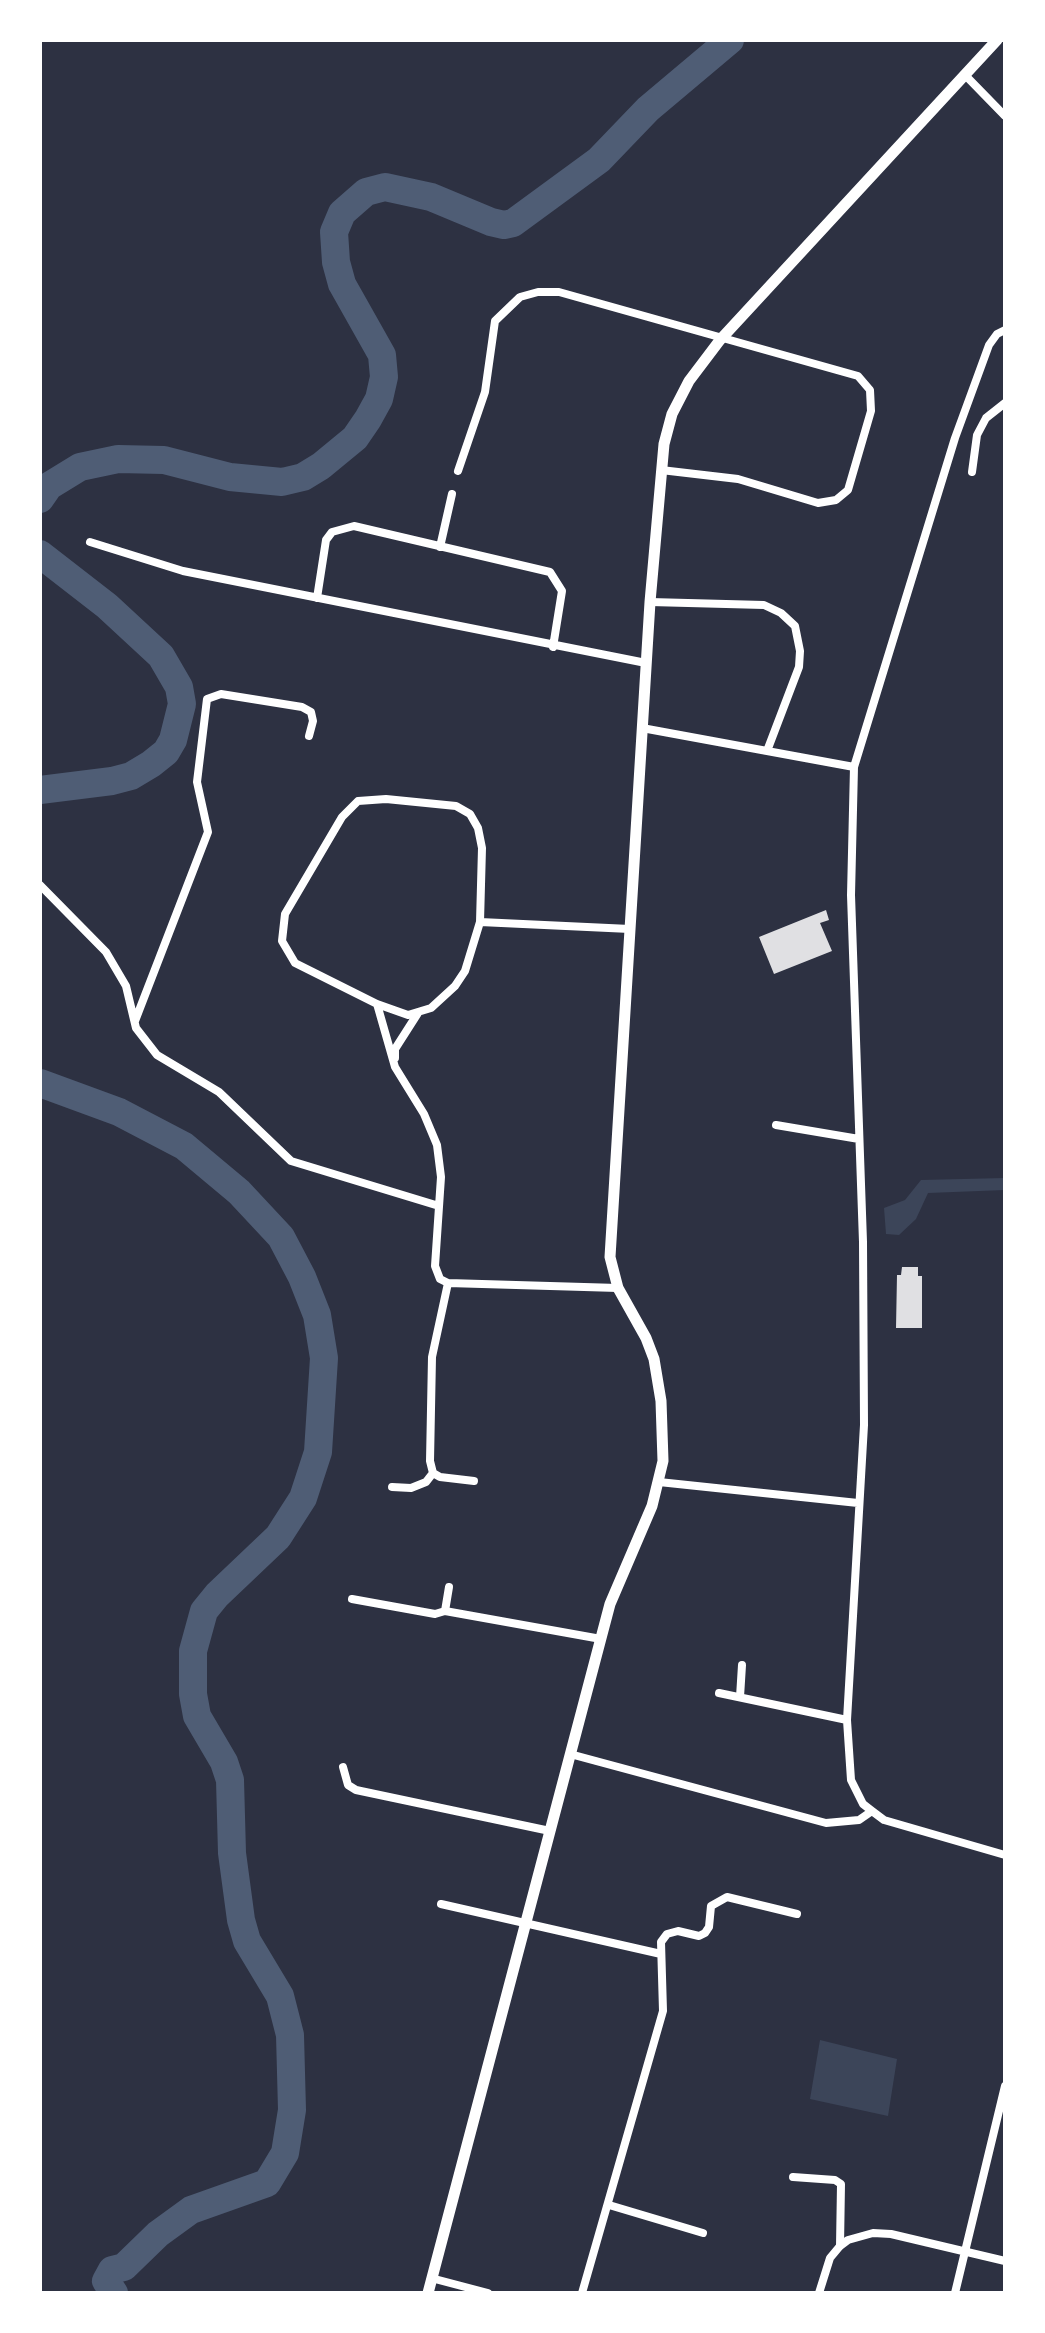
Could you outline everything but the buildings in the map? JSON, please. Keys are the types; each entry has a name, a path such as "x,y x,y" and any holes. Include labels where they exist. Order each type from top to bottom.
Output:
{"main road":[{"path":"428,2293 610,1604 659,1482 664,1438 654,1359 618,1288 610,1257 650,602 660,470 672,414 689,380 720,340 997,40"}],"street":[{"path":"966,76 1005,116"},
{"path":"458,471 485,392 495,321 520,297 558,292 858,376 866,383 873,401 848,490 836,500 818,503 738,479 660,470"},
{"path":"1005,330 990,345 955,438 854,767 851,895 860,1138 864,1425 847,1720 851,1780 872,1811 884,1820 1005,1855"},
{"path":"972,472 977,435 986,418 1005,404"},
{"path":"440,547 452,494"},
{"path":"317,598 326,540 338,529 354,526 550,572 562,591 553,647"},
{"path":"90,542 182,572 646,663"},
{"path":"650,602 764,605 781,612 795,626 799,667 767,752"},
{"path":"134,1022 208,832 197,782 207,699 222,694 302,706 313,721 310,736"},
{"path":"642,728 854,767"},
{"path":"367,799 456,806 470,814 482,848 480,922 464,972 455,986 444,999 418,1014 408,1015 377,1004 295,963 282,942 285,914 350,806 367,799"},
{"path":"40,885 106,952 126,986 134,1022 148,1048 219,1092 291,1160 439,1206"},
{"path":"480,922 630,928"},
{"path":"377,1004 395,1068 424,1114 437,1145 441,1176 435,1266 440,1279 448,1283 618,1288"},
{"path":"395,1068 396,1049 418,1014"},
{"path":"776,1125 860,1138"},
{"path":"448,1283 432,1358 430,1461 434,1473 447,1479 474,1481"},
{"path":"392,1487 412,1488 434,1473"},
{"path":"659,1482 858,1503"},
{"path":"445,1611 449,1588"},
{"path":"352,1599 601,1638"},
{"path":"740,1697 742,1665"},
{"path":"719,1693 847,1720"},
{"path":"570,1754 826,1824 859,1820 872,1811"},
{"path":"343,1767 348,1785 356,1790 550,1831"},
{"path":"582,2293 663,2011 661,1942 667,1934 704,1933 709,1927 711,1906 720,1899 735,1897 797,1914"},
{"path":"441,1904 661,1954"},
{"path":"955,2293 1005,2086"},
{"path":"793,2177 841,2184 840,2246"},
{"path":"609,2205 703,2233"},
{"path":"818,2293 830,2258 840,2246 860,2236 892,2234 1005,2262"},
{"path":"431,2278 488,2293"}],"shaded area":[{"path":"1005,1178 1005,1190 928,1193 916,1219 899,1235 886,1234 884,1208 905,1200 921,1180"},
{"path":"820,2040 897,2059 888,2116 810,2099"}],"waterway":[{"path":"40,499 49,486 80,467 118,459 164,460 230,477 282,482 303,477 321,466 355,438 379,399 384,377 382,355 342,284 336,262 334,232 342,213 366,192 385,187 431,197 491,222 513,223 599,160 648,109 730,40"},
{"path":"40,554 107,606 161,656 179,687 182,704 173,740 151,764 131,776 112,781 40,790"},
{"path":"40,1083 119,1112 184,1146 239,1192 281,1237 302,1277 317,1315 324,1358 318,1452 303,1498 278,1537 204,1611 193,1651 197,1716 230,1780 232,1853 241,1920 247,1941 280,1996 290,2035 292,2110 285,2153 267,2183 191,2210 158,2234 124,2267 112,2270 106,2281 114,2293"}]}
